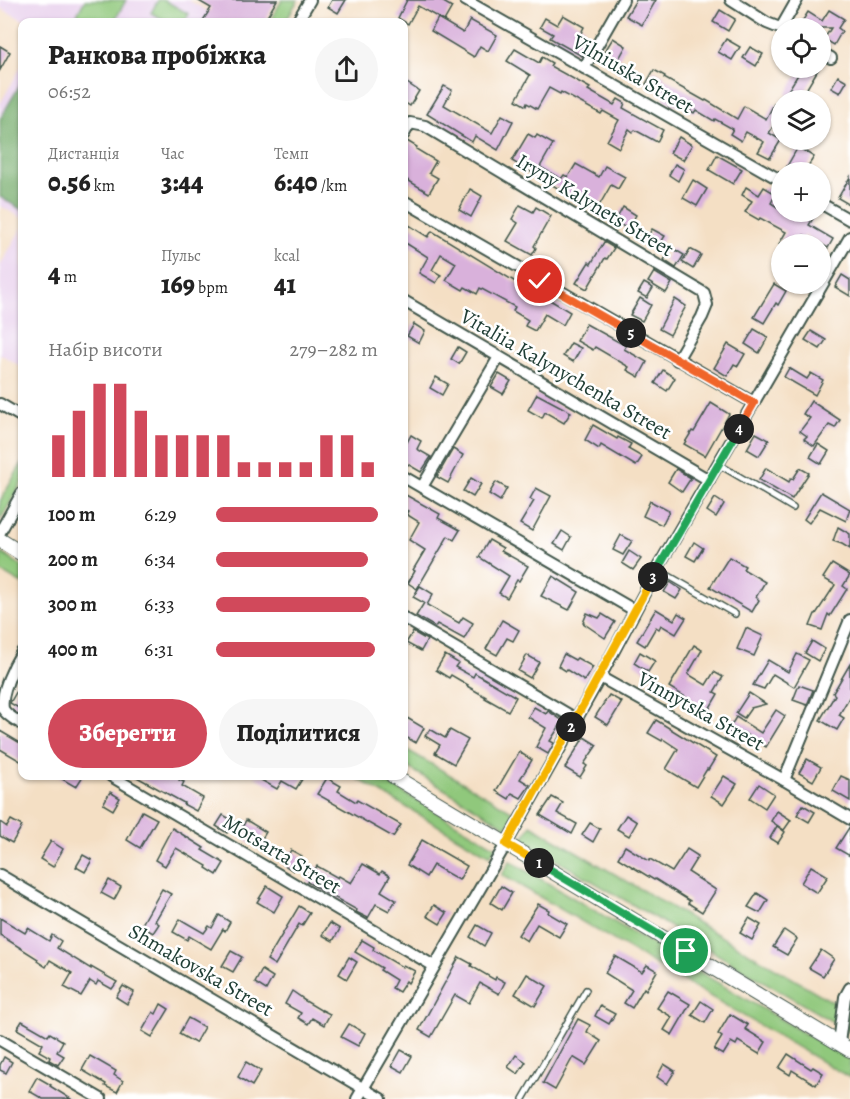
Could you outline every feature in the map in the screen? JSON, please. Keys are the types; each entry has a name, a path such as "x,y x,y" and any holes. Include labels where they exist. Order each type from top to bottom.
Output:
{"street":[{"path":"299,18 310,0"},
{"name":"Vilniuska Street","path":"465,0 771,175"},
{"path":"584,68 623,0"},
{"path":"731,0 771,24"},
{"path":"787,18 797,0"},
{"name":"Iryny Kalynets Street","path":"408,127 410,123 425,126 704,292 707,305 678,360"},
{"path":"408,203 754,403"},
{"path":"831,209 850,220"},
{"path":"357,1099 506,844 600,677 657,569 850,237"},
{"name":"Vitaliia Kalynychenka Street","path":"408,303 709,480"},
{"path":"422,487 499,357"},
{"path":"0,404 18,415"},
{"path":"408,479 634,610"},
{"path":"0,532 18,500"},
{"path":"0,540 18,551"},
{"path":"408,620 576,719"},
{"path":"784,780 850,620"},
{"path":"18,659 0,694 2,708 18,722"},
{"name":"Vinnytska Street","path":"600,677 850,819"},
{"name":"Motsarta Street","path":"118,780 434,966"},
{"path":"400,780 844,1046 845,997 850,988"},
{"name":"Shmakovska Street","path":"0,874 381,1099"},
{"path":"0,1040 101,1099"}],"lane":[{"path":"718,464 793,508"},
{"path":"657,569 735,614"},
{"path":"524,1099 586,990"}],"shaded area":[{"path":"0,0 188,0 220,18 19,18 0,8"},
{"path":"18,72 18,216 0,206 0,104"},
{"path":"18,234 18,365 0,354 0,266"}],"green space":[{"path":"85,0 126,0 116,18 75,18"},
{"path":"158,0 164,0 189,14 186,18 161,18 151,13"},
{"path":"282,0 298,0 287,18 271,18"},
{"path":"18,88 18,208 0,197 0,119"},
{"path":"18,470 18,489 0,521 0,501"},
{"path":"1,553 18,564 18,582 0,571"},
{"path":"408,750 515,813 507,827 408,767"},
{"path":"360,780 382,780 496,847 490,856"},
{"path":"531,825 850,1012 850,1032 522,840"},
{"path":"510,861 850,1060 850,1078 502,875"}],"building":[{"path":"197,0 277,0 266,18 205,18 211,8"},
{"path":"332,0 346,0 338,13 328,7"},
{"path":"407,0 440,0 452,7 444,21 418,6 408,24 408,18 398,18"},
{"path":"636,0 656,0 642,25 626,16"},
{"path":"720,10 735,19 728,31 713,22"},
{"path":"829,10 844,19 838,28 842,31 834,45 831,43 831,18 824,18"},
{"path":"808,12 817,18 804,18"},
{"path":"563,15 584,27 579,37 590,43 582,56 550,38 553,34 540,27 545,18 557,25"},
{"path":"438,18 463,33 470,20 497,35 488,51 480,46 474,57 431,31"},
{"path":"613,38 626,46 616,64 602,56"},
{"path":"726,39 740,47 732,60 718,52"},
{"path":"0,46 10,52 0,70"},
{"path":"750,47 763,54 756,66 743,58"},
{"path":"515,49 539,63 542,57 552,63 550,66 590,88 588,90 614,105 618,99 625,103 623,108 663,130 657,142 629,129 619,148 607,141 619,120 603,111 601,114 549,88 537,109 516,100 530,75 507,61"},
{"path":"654,70 665,76 664,78 737,119 744,106 766,119 771,110 769,133 771,134 771,150 775,150 770,158 758,152 764,142 746,132 741,141 730,134 733,129 696,110 694,113 678,103 676,106 663,99 666,95 646,84"},
{"path":"838,76 847,81 840,93 831,88"},
{"path":"796,78 813,78 806,90 788,90"},
{"path":"408,84 419,91 410,106 408,105"},
{"path":"444,86 452,90 444,105 492,133 502,115 513,121 498,150 475,136 472,142 427,114"},
{"path":"528,134 535,138 537,135 553,144 540,167 561,179 564,175 568,177 576,164 599,177 605,166 625,177 618,189 611,185 596,211 512,161"},
{"path":"679,137 692,145 683,160 670,153"},
{"path":"408,142 436,161 429,173 438,178 429,193 408,180"},
{"path":"796,150 803,150 814,157 811,162 789,162"},
{"path":"717,155 742,169 733,184 709,170"},
{"path":"675,164 684,169 678,181 669,175"},
{"path":"850,177 850,205 838,198"},
{"path":"693,180 707,189 697,206 683,198"},
{"path":"746,187 759,195 764,187 771,191 771,222 811,222 809,225 824,234 785,234 786,232 745,212 752,201 742,195"},
{"path":"470,189 482,196 471,217 459,210"},
{"path":"520,205 533,212 536,207 551,216 534,246 536,248 532,255 507,241 518,223 512,219"},
{"path":"623,207 636,215 628,229 615,222"},
{"path":"408,224 428,237 432,231 532,292 534,289 570,312 563,325 545,314 535,331 525,326 528,320 513,311 515,307 480,288 477,294 465,287 463,290 446,280 456,263 441,254 432,270 441,275 436,283 419,273 428,257 408,244"},
{"path":"652,229 665,236 658,247 646,240"},
{"path":"604,242 614,248 607,259 605,258 587,289 576,283"},
{"path":"672,248 684,255 676,268 664,260"},
{"path":"690,249 701,255 693,269 682,262"},
{"path":"654,272 672,283 666,293 648,282"},
{"path":"842,275 850,280 850,296 835,287"},
{"path":"644,283 653,288 647,298 638,293"},
{"path":"771,289 771,294 784,294 764,323 754,317"},
{"path":"640,298 651,305 642,321 630,315"},
{"path":"675,299 686,306 670,335 659,329"},
{"path":"414,324 425,331 419,343 408,337"},
{"path":"586,324 626,346 624,349 647,362 639,377 627,370 629,367 595,347 593,350 577,341"},
{"path":"754,329 768,337 759,353 745,344"},
{"path":"811,331 826,340 820,349 805,340"},
{"path":"571,343 581,348 573,362 563,356"},
{"path":"728,344 745,354 738,366 734,364 727,376 714,368"},
{"path":"458,347 466,352 459,364 451,359"},
{"path":"789,368 807,379 811,373 823,380 815,395 784,377"},
{"path":"663,370 675,378 667,391 655,383"},
{"path":"499,374 511,381 503,394 491,387"},
{"path":"436,377 448,384 442,395 430,388"},
{"path":"537,394 571,412 564,423 545,412 542,418 528,410"},
{"path":"811,401 840,420 835,428 829,425 814,446 804,439 807,436 800,431 810,418 803,414"},
{"path":"711,403 729,414 705,456 684,444"},
{"path":"593,425 631,444 628,449 642,457 636,466 601,445 599,449 585,440"},
{"path":"756,433 769,440 759,456 747,449"},
{"path":"411,435 421,441 417,449 431,457 421,472 408,464 408,441"},
{"path":"818,444 829,451 821,464 810,457"},
{"path":"453,449 463,455 448,483 437,477"},
{"path":"766,468 789,482 800,468 809,473 792,499 759,480"},
{"path":"676,469 691,478 682,492 668,482"},
{"path":"471,478 481,484 473,497 463,491"},
{"path":"496,482 507,488 500,501 489,494"},
{"path":"536,488 551,496 532,531 520,524 534,501 530,499"},
{"path":"821,492 850,509 846,521 820,508 809,523 804,519"},
{"path":"408,496 440,514 438,518 460,530 454,540 448,536 417,589 408,583 425,550 409,540 419,522 408,515"},
{"path":"715,498 724,504 716,517 707,511"},
{"path":"650,501 669,511 662,525 643,516"},
{"path":"838,527 850,534 850,549 833,541"},
{"path":"562,531 571,537 564,550 554,544"},
{"path":"621,535 632,541 623,555 613,550"},
{"path":"489,540 503,548 501,551 528,566 507,598 499,593 509,576 479,557"},
{"path":"694,542 703,548 695,561 686,556"},
{"path":"629,551 641,559 633,570 622,563"},
{"path":"729,557 745,566 743,569 765,582 756,597 759,600 752,612 710,587"},
{"path":"832,564 850,575 843,586 847,589 830,616 828,614 822,630 810,626 815,614 835,585 823,578"},
{"path":"553,576 579,592 569,610 541,596"},
{"path":"670,582 682,590 676,599 664,592"},
{"path":"420,586 433,594 427,605 459,623 463,617 473,623 464,639 437,624 435,627 416,616 424,603 413,597"},
{"path":"656,609 674,620 678,613 686,618 676,634 661,625 659,629 656,627 645,646 637,641"},
{"path":"587,613 599,618 602,614 615,622 605,638 583,623"},
{"path":"502,620 519,630 513,641 507,638 497,655 486,649"},
{"path":"746,628 763,636 754,656 737,649"},
{"path":"413,632 427,640 421,651 408,644"},
{"path":"812,641 825,649 818,661 805,653"},
{"path":"694,645 702,650 688,674 706,685 714,672 723,677 714,692 718,694 708,711 669,687"},
{"path":"640,652 655,661 648,672 634,663"},
{"path":"564,654 593,667 584,681 558,666"},
{"path":"797,654 809,660 794,687 773,674 764,689 753,685 768,660 788,672"},
{"path":"445,655 458,663 455,667 473,677 475,673 516,697 508,711 451,675 449,678 436,670"},
{"path":"527,655 539,662 530,678 518,671"},
{"path":"850,664 850,696 839,715 844,718 837,730 820,720"},
{"path":"799,685 813,690 807,705 793,700"},
{"path":"18,689 18,708 10,703"},
{"path":"749,693 766,704 751,708 744,718 736,713"},
{"path":"609,695 622,702 608,725 595,717"},
{"path":"534,707 546,714 548,711 563,721 550,741 554,743 548,754 536,747 546,728 528,717"},
{"path":"776,710 785,716 766,747 742,732 738,738 727,732 736,717 761,733"},
{"path":"408,719 424,728 416,743 408,738"},
{"path":"656,720 716,757 696,787 666,769 678,749 648,733"},
{"path":"430,729 445,738 450,730 468,740 454,764 435,753 440,745 425,736"},
{"path":"0,731 18,742 18,760 0,749"},
{"path":"584,737 597,745 584,764 587,766 580,777 565,768"},
{"path":"519,752 532,760 520,779 530,785 521,798 512,793 509,799 496,791"},
{"path":"807,759 821,767 813,781 799,773"},
{"path":"724,776 737,784 724,804 711,796"},
{"path":"841,776 850,780 850,801 833,791"},
{"path":"64,780 80,780 76,787"},
{"path":"142,780 179,780 184,782 182,786 203,798 196,811"},
{"path":"261,780 302,780 296,789 282,781 277,789"},
{"path":"326,780 330,780 341,786 338,791 401,825 393,837 317,794"},
{"path":"759,784 774,794 765,808 750,798"},
{"path":"110,792 120,798 113,810 103,804"},
{"path":"552,797 563,803 557,813 577,824 572,834 540,815"},
{"path":"803,805 815,812 809,822 797,815"},
{"path":"142,811 157,819 140,848 127,840"},
{"path":"777,811 791,820 784,830 771,821"},
{"path":"223,815 234,821 227,833 216,826"},
{"path":"626,815 637,822 629,836 617,829"},
{"path":"11,820 22,826 12,843 0,836 0,822 7,827"},
{"path":"246,820 266,832 257,847 246,840 250,833 242,828"},
{"path":"590,823 600,829 593,842 582,835"},
{"path":"777,826 785,832 778,843 770,838"},
{"path":"850,826 850,856 836,848"},
{"path":"172,828 224,863 217,875 206,868 207,866 176,848 165,866 155,860"},
{"path":"422,840 467,866 459,880 433,865 426,877 407,865"},
{"path":"51,841 63,849 53,867 40,859"},
{"path":"625,846 672,872 687,849 698,856 688,872 716,890 702,912 688,903 690,901 618,858"},
{"path":"291,850 302,856 293,871 283,864"},
{"path":"83,855 92,860 85,872 76,867"},
{"path":"363,864 380,874 382,871 390,876 381,891 396,900 389,911 376,904 368,918 307,882 317,866 351,883"},
{"path":"811,866 828,876 817,893 801,883"},
{"path":"109,880 121,887 114,900 101,893"},
{"path":"267,886 283,896 274,912 257,902"},
{"path":"501,886 512,893 502,910 491,903"},
{"path":"162,889 171,894 155,921 159,924 153,933 141,926"},
{"path":"757,893 768,900 760,913 748,907"},
{"path":"538,904 567,924 559,937 537,924 527,941 518,935"},
{"path":"434,905 447,913 440,924 427,916"},
{"path":"299,906 310,913 302,926 299,924 275,965 267,960"},
{"path":"219,915 230,922 211,949 189,936 187,940 173,932 180,919 204,933 209,926 212,928"},
{"path":"0,918 25,933 28,928 49,941 52,935 61,941 57,948 117,982 112,989 98,981 96,985 90,981 81,996 64,987 72,973 50,960 46,967 37,961 38,959 0,935"},
{"path":"749,918 761,925 752,940 740,933"},
{"path":"330,923 340,929 333,941 322,935"},
{"path":"477,925 491,933 484,946 470,937"},
{"path":"784,930 797,939 787,955 773,947"},
{"path":"362,940 374,947 373,950 402,967 403,965 415,971 399,992 392,988 396,980 380,970 382,968 355,952"},
{"path":"821,950 834,959 823,976 809,968"},
{"path":"231,951 242,957 233,972 222,966"},
{"path":"615,956 642,972 647,965 657,971 632,1008 624,1003 632,990 605,973"},
{"path":"349,957 357,962 347,979 339,974"},
{"path":"459,957 495,980 496,977 505,982 499,994 480,983 469,1003 455,995 431,1037 419,1030"},
{"path":"262,970 273,977 266,990 255,983"},
{"path":"527,974 547,986 535,1006 515,994"},
{"path":"123,986 134,992 127,1004 116,997"},
{"path":"292,991 330,1014 324,1025 312,1018 308,1024 298,1018 301,1013 285,1004"},
{"path":"668,991 690,1004 672,1035 664,1030 672,1017 657,1008"},
{"path":"701,1001 713,1009 705,1023 692,1015"},
{"path":"161,1004 169,1009 152,1037 142,1031 153,1012 156,1014"},
{"path":"600,1006 615,1014 609,1024 595,1016"},
{"path":"730,1014 748,1025 745,1029 766,1042 759,1054 738,1041 736,1045 731,1042 723,1055 714,1050 722,1037 718,1034"},
{"path":"188,1018 204,1027 195,1043 179,1034"},
{"path":"578,1019 590,1025 587,1032 601,1041 586,1065 573,1057 555,1090 543,1083"},
{"path":"22,1021 48,1036 50,1033 63,1041 57,1052 64,1056 58,1065 39,1051 43,1044 17,1029"},
{"path":"349,1024 365,1033 358,1046 341,1037"},
{"path":"401,1050 412,1056 403,1072 392,1066"},
{"path":"788,1054 811,1069 813,1067 823,1073 816,1085 792,1070 790,1075 779,1068"},
{"path":"516,1055 526,1062 518,1074 508,1067"},
{"path":"90,1056 116,1071 114,1075 123,1081 117,1092 82,1070"},
{"path":"4,1057 12,1062 6,1073 0,1070"},
{"path":"246,1062 261,1071 252,1086 238,1077"},
{"path":"664,1064 675,1071 667,1084 657,1077"},
{"path":"37,1077 71,1099 43,1099 29,1091"}],"route":[{"path":"540,281 754,403 657,569 600,677 506,844 686,951"}]}
